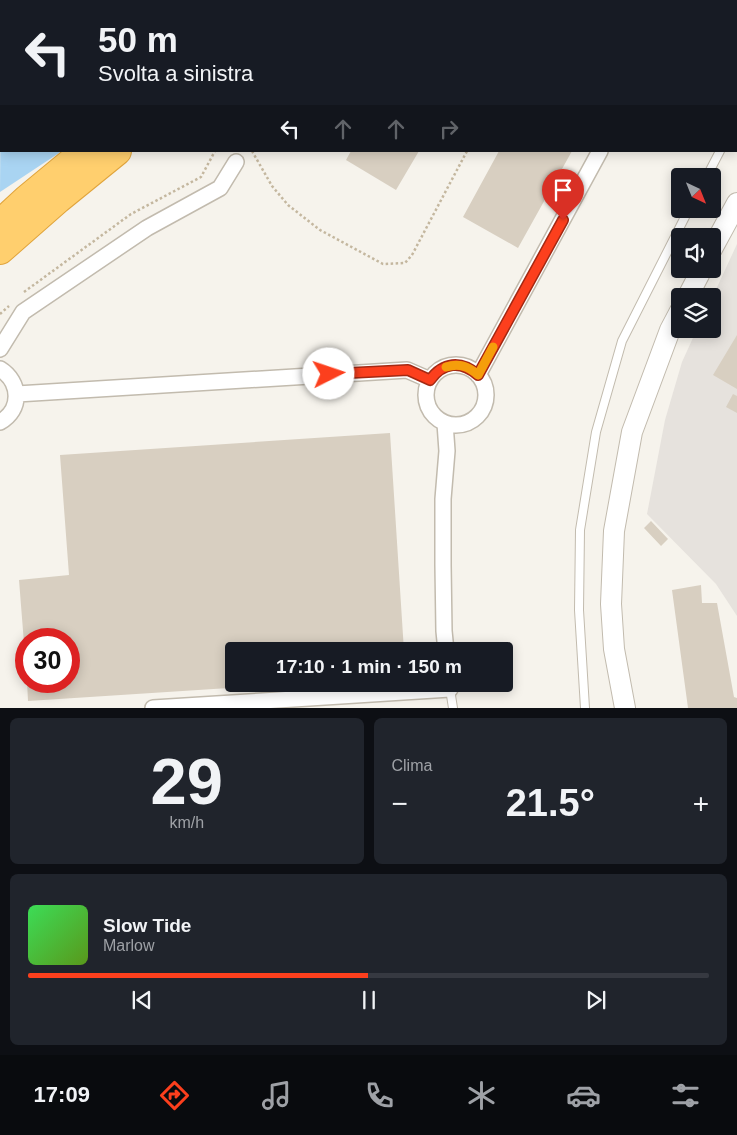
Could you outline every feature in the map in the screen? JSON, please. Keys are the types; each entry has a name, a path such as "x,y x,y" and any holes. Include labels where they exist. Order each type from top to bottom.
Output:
{"highway":[{"path":"0,224 84,152"},
{"path":"0,250 116,152"}],"street":[{"path":"478,375 599,152"},
{"path":"0,349 23,312 147,228 220,188 236,162"},
{"path":"721,232 737,203"},
{"path":"625,708 614,649 612,613 614,531 632,432 671,328"},
{"path":"453,364 462,365 478,375 484,383 486,392 485,402 481,411 474,418 456,425 436,418 428,405 426,390 436,372 453,364"},
{"path":"0,369 10,376 15,384 17,394 12,412 0,422"},
{"path":"17,394 408,370 430,380"},
{"path":"445,642 443,499 447,451 446,423"},
{"path":"154,708 369,692"}],"lane":[{"path":"710,168 719,152"},
{"path":"585,708 579,610 580,530 596,432 622,342 684,218"},
{"path":"450,692 453,708"}],"path":[{"path":"20,295 131,214 201,177 214,152"},
{"path":"253,152 272,186 288,205 320,230 383,264 405,263 412,255 466,152"},
{"path":"0,314 14,301"}],"shaded area":[{"path":"737,244 737,616 716,584 647,514 665,420 682,362 693,338 721,338 721,288 717,288"}],"water":[{"path":"0,152 60,152 0,192"}],"building":[{"path":"350,152 418,152 396,190 346,160"},
{"path":"498,152 571,152 518,248 463,217"},
{"path":"737,335 737,389 713,375"},
{"path":"733,394 737,396 737,413 726,407"},
{"path":"390,433 403,642 225,642 225,688 28,701 28,693 80,693 80,628 23,628 19,580 69,575 60,455"},
{"path":"651,521 668,539 661,546 644,528"},
{"path":"701,585 702,603 717,603 734,697 737,698 737,708 688,708 672,590"}],"slow traffic":[{"path":"446,367 453,364 462,365 478,375 493,347"}],"route":[{"path":"329,374 408,370 430,380 436,372 453,364 462,365 478,375 563,220"}]}
